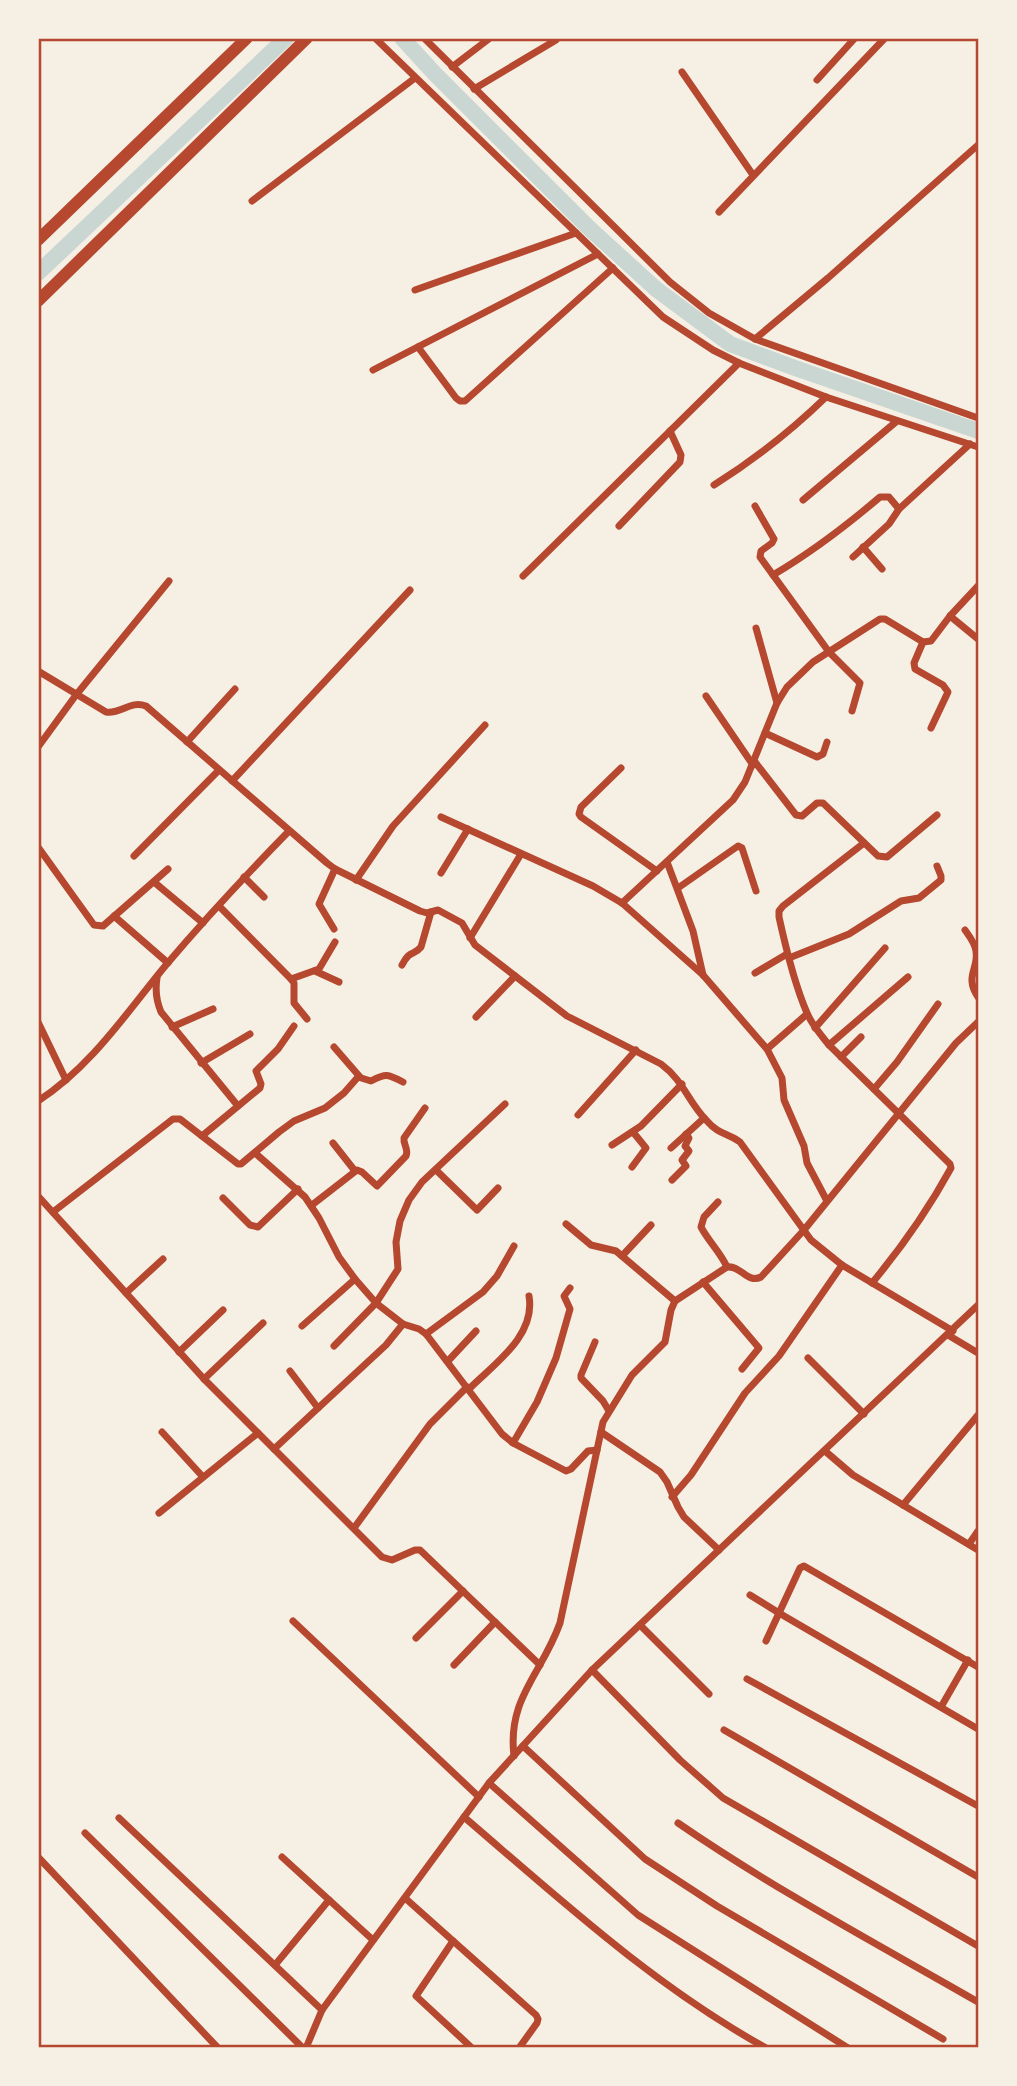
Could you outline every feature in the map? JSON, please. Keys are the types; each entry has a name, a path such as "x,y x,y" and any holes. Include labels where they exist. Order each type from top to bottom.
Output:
{"street":[{"path":"38,240 247,38"},
{"path":"38,301 307,38"},
{"path":"375,38 663,317 713,350 739,363 826,397 974,445"},
{"path":"424,38 670,282 709,313 755,339 977,416"},
{"path":"452,67 490,38"},
{"path":"817,80 855,38"},
{"path":"719,212 885,38"},
{"path":"474,89 556,40"},
{"path":"682,72 753,175"},
{"path":"252,201 415,78"},
{"path":"755,339 978,145"},
{"path":"415,290 576,233"},
{"path":"373,370 598,254"},
{"path":"418,347 456,398 466,401 613,268"},
{"path":"523,576 739,363"},
{"path":"714,485 773,445 826,397"},
{"path":"803,500 897,421"},
{"path":"619,526 680,462 681,455 670,431"},
{"path":"853,557 889,524 899,509 974,445"},
{"path":"773,575 847,526 880,496 888,498 899,509"},
{"path":"755,506 774,537 773,542 759,554 829,652 860,683 852,711"},
{"path":"863,547 882,569"},
{"path":"38,747 76,695 169,580"},
{"path":"622,904 733,800 754,763 778,703 799,674 880,619 885,619 923,642 933,639 978,586"},
{"path":"232,781 411,590"},
{"path":"950,616 978,639"},
{"path":"756,628 778,703"},
{"path":"923,642 914,663 915,668 943,685 947,692 931,728"},
{"path":"38,671 106,712 118,712 134,704 146,706 335,869 420,911 442,911 462,923 475,945 567,1016 661,1064 682,1084 704,1118 716,1131 740,1142 821,1250 978,1353"},
{"path":"187,741 235,689"},
{"path":"706,696 754,763 796,815 803,815 817,803 823,803 874,854 887,857 937,815"},
{"path":"356,880 393,826 485,725"},
{"path":"765,733 817,757 823,754 827,742"},
{"path":"621,768 581,807 580,816 657,871"},
{"path":"134,856 219,770"},
{"path":"441,817 593,886 622,904 703,975 767,1049 782,1078 784,1100 804,1146 807,1163 827,1201"},
{"path":"440,873 468,830"},
{"path":"38,1101 66,1080 97,1048 203,923 289,831"},
{"path":"864,843 783,906 779,917 788,956 807,1014 816,1028 829,1045 950,1162 951,1168 928,1210 902,1248 872,1283"},
{"path":"678,888 738,846 742,848 756,891"},
{"path":"38,847 94,925 103,926 168,869"},
{"path":"470,939 521,854"},
{"path":"38,865 46,858"},
{"path":"667,862 693,931 703,975"},
{"path":"755,973 788,956 849,934 901,901 919,898 941,880 937,866"},
{"path":"334,929 319,904 335,869"},
{"path":"244,877 264,897"},
{"path":"154,882 203,923"},
{"path":"219,906 291,979 294,983 294,1003 307,1019"},
{"path":"402,965 407,956 421,947 431,912"},
{"path":"114,916 168,963"},
{"path":"965,930 976,950 972,985 978,997"},
{"path":"291,979 315,971 322,965 335,942"},
{"path":"816,1028 885,948"},
{"path":"315,971 339,982"},
{"path":"157,976 156,1000 161,1012 238,1106"},
{"path":"476,1017 515,976"},
{"path":"829,1045 908,977"},
{"path":"874,1089 897,1062 938,1004"},
{"path":"172,1027 213,1009"},
{"path":"767,1049 807,1014"},
{"path":"38,1022 66,1080"},
{"path":"514,1756 513,1730 519,1704 552,1645 560,1623 603,1422 632,1375 665,1342 675,1301 727,1266 734,1266 751,1279 759,1279 804,1230 956,1043 978,1022"},
{"path":"202,1136 260,1088 256,1071 275,1053 294,1026"},
{"path":"201,1063 250,1034"},
{"path":"841,1057 861,1037"},
{"path":"334,1047 360,1077 371,1080 387,1074 403,1082"},
{"path":"578,1115 636,1050"},
{"path":"53,1212 173,1119 182,1120 239,1165 245,1163 294,1121 326,1108 360,1077"},
{"path":"612,1144 641,1126 682,1084"},
{"path":"334,1346 376,1303 398,1269 396,1242 400,1221 409,1200 422,1182 505,1104"},
{"path":"332,1143 355,1171 362,1172 377,1186 406,1156 404,1139 425,1108"},
{"path":"671,1148 704,1118"},
{"path":"632,1167 646,1148 633,1132"},
{"path":"672,1180 686,1166 682,1160 689,1151 685,1146 689,1139 686,1134"},
{"path":"256,1153 298,1189 312,1205 339,1257 376,1303 403,1325 419,1329 426,1334 502,1434 513,1443 566,1472 588,1451 597,1450"},
{"path":"436,1170 477,1210 498,1188"},
{"path":"312,1205 355,1171"},
{"path":"223,1198 250,1225 258,1227 298,1189"},
{"path":"38,1196 204,1379 385,1559 392,1560 420,1550 540,1665"},
{"path":"718,1202 704,1217 701,1227 727,1266"},
{"path":"566,1224 591,1245 612,1249 622,1255 675,1301"},
{"path":"622,1255 651,1225"},
{"path":"426,1334 483,1292 497,1276 514,1246"},
{"path":"126,1293 163,1259"},
{"path":"672,1497 691,1475 741,1399 789,1342 842,1265"},
{"path":"302,1326 355,1279"},
{"path":"703,1282 759,1348 742,1369"},
{"path":"513,1443 537,1402 556,1358 570,1309 564,1296 570,1288"},
{"path":"354,1528 430,1424 497,1361 504,1358 530,1316 530,1296"},
{"path":"85,1833 305,2048 322,2010 489,1783 592,1670 978,1305"},
{"path":"179,1352 223,1310"},
{"path":"204,1379 263,1323"},
{"path":"274,1449 386,1345 403,1325"},
{"path":"448,1361 476,1331"},
{"path":"595,1342 581,1378 603,1401 609,1412"},
{"path":"808,1358 864,1414"},
{"path":"290,1371 318,1408"},
{"path":"903,1505 978,1415"},
{"path":"162,1432 203,1477"},
{"path":"601,1432 660,1472 684,1517 719,1550"},
{"path":"159,1513 258,1433"},
{"path":"825,1451 853,1475 978,1550"},
{"path":"969,1544 978,1531"},
{"path":"766,1641 800,1568 804,1566 978,1667"},
{"path":"416,1638 463,1591"},
{"path":"750,1595 978,1729"},
{"path":"293,1621 479,1797"},
{"path":"454,1665 495,1622"},
{"path":"640,1625 709,1694"},
{"path":"941,1707 968,1660"},
{"path":"592,1670 680,1760 723,1798 978,1946"},
{"path":"747,1679 978,1806"},
{"path":"724,1730 978,1877"},
{"path":"523,1746 645,1859 717,1906 943,2039"},
{"path":"489,1783 638,1916 848,2048"},
{"path":"464,1817 619,1950 713,2017 766,2048"},
{"path":"119,1818 322,2010"},
{"path":"678,1823 726,1856 978,2002"},
{"path":"38,1857 218,2048"},
{"path":"282,1857 373,1940"},
{"path":"405,1898 538,2019 519,2048"},
{"path":"275,1965 329,1900"},
{"path":"453,1941 416,1996 472,2048"}],"waterway":[{"path":"38,273 286,38"},
{"path":"402,38 589,228 656,289 730,344 978,431"}]}
